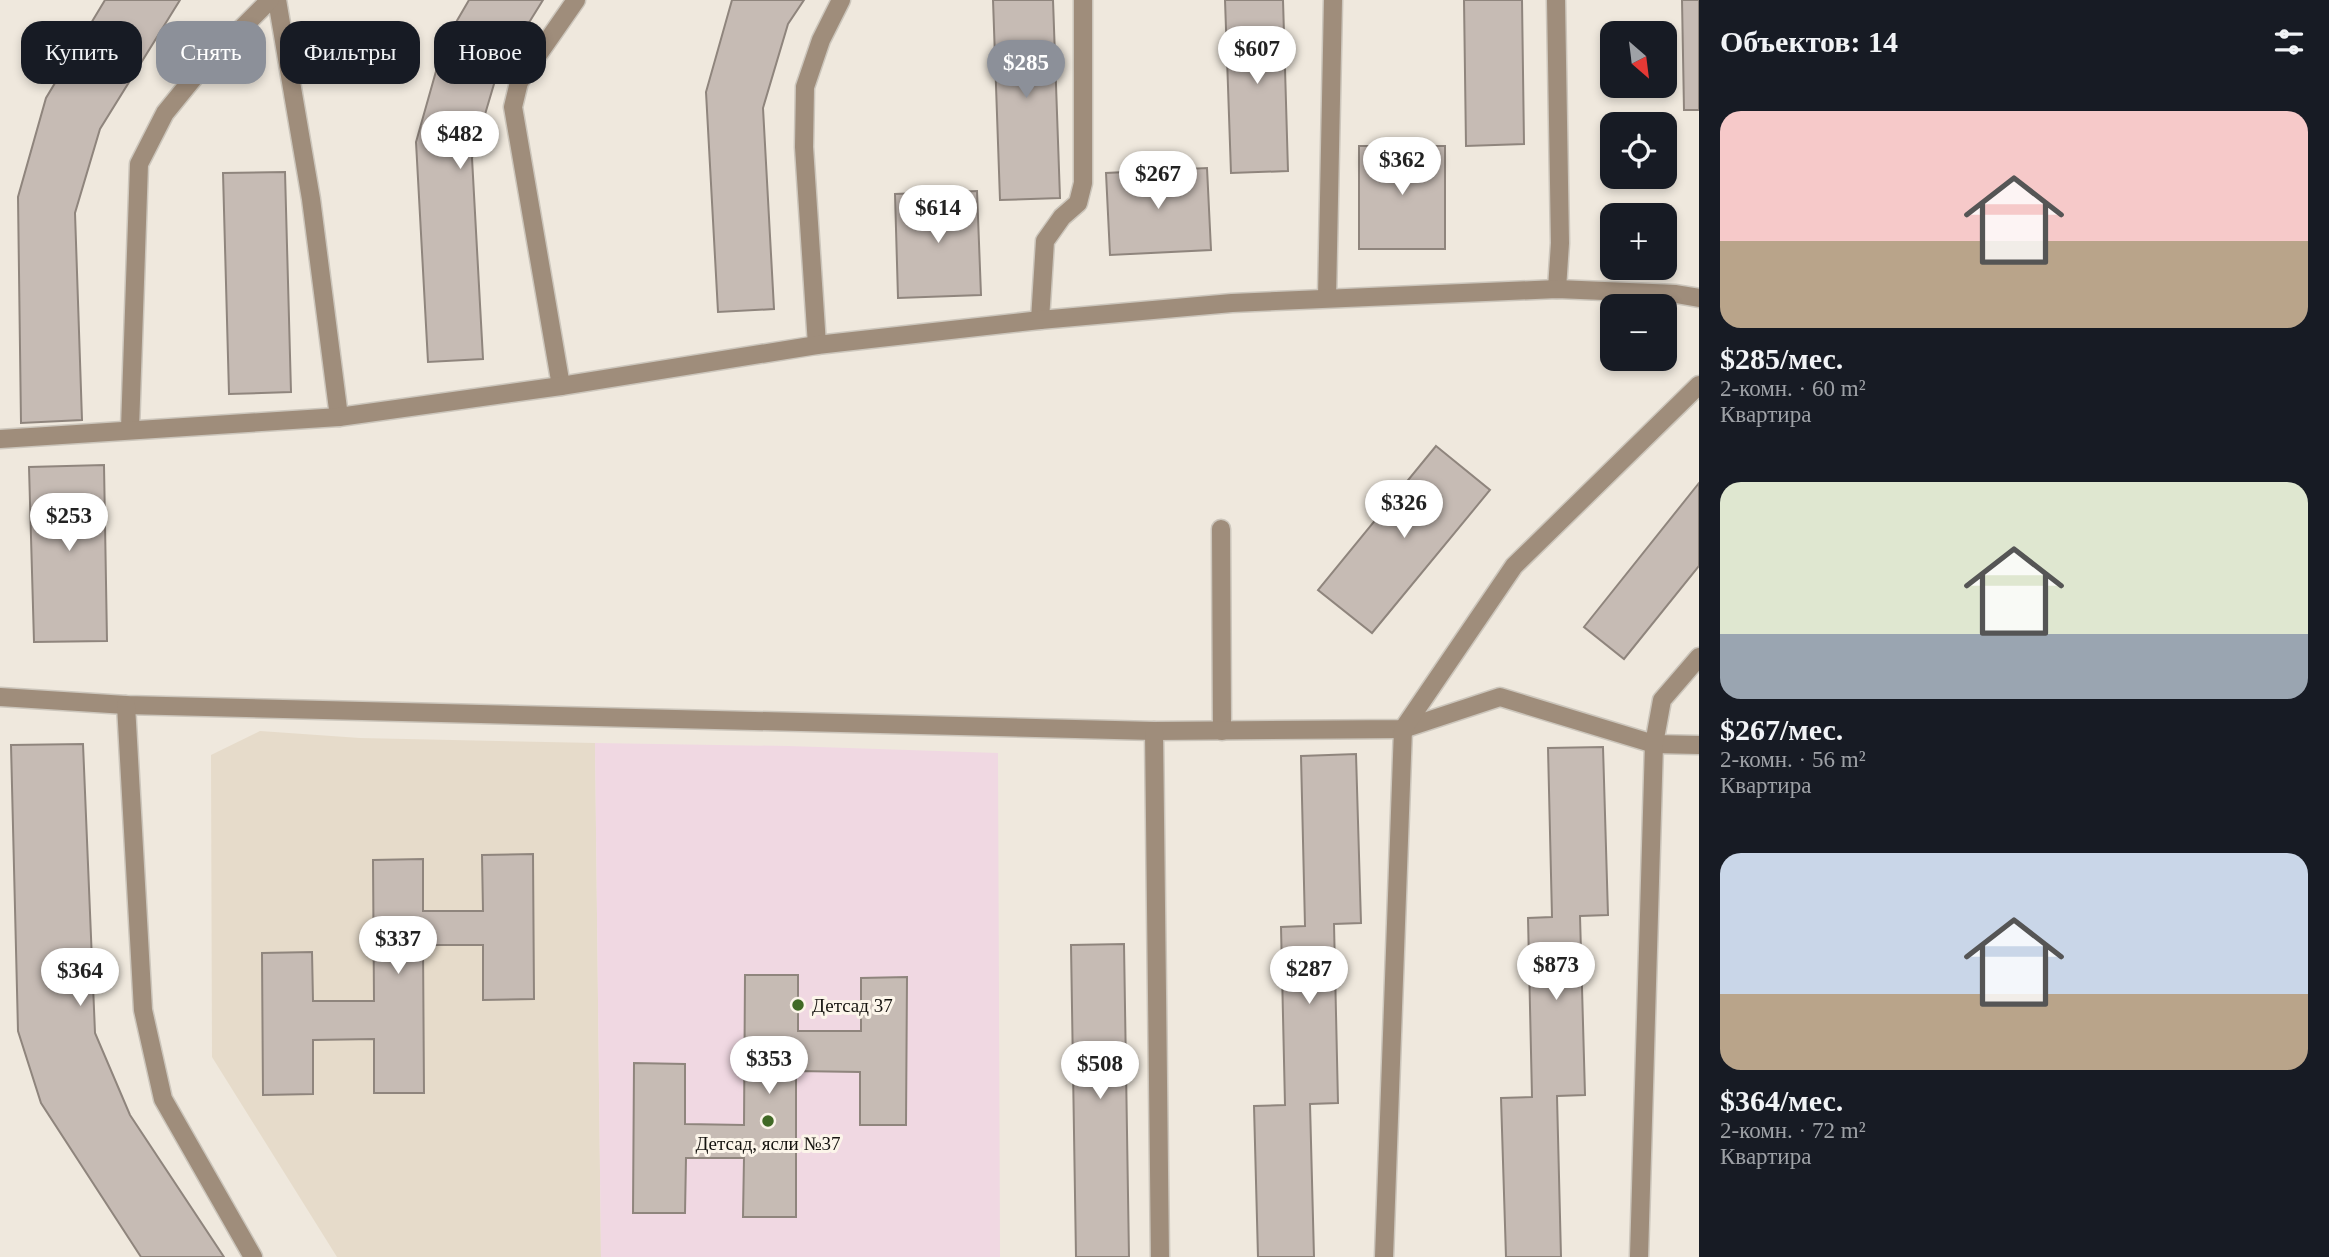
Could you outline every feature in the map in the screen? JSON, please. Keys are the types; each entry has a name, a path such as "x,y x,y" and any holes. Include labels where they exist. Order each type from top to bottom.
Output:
{"street":[{"path":"130,429 139,164 165,113 200,70 270,0"},
{"path":"277,0 311,199 339,417"},
{"path":"562,386 513,107 519,82 576,0"},
{"path":"817,345 804,147 805,87 821,40 841,0"},
{"path":"1040,320 1045,241 1062,218 1078,203 1083,183 1083,0"},
{"path":"1327,298 1333,0"},
{"path":"1556,0 1560,243 1557,289"},
{"path":"0,439 339,417 562,386 817,345 1040,320 1232,303 1557,289 1676,294 1699,298"},
{"path":"1384,1257 1403,729 1514,566 1699,385"},
{"path":"1221,529 1222,730"},
{"path":"1639,1257 1654,744 1662,701 1699,657"},
{"path":"0,697 126,705 1154,731 1403,729 1500,697 1654,744 1699,745"},
{"path":"126,705 143,1010 163,1099 253,1257"},
{"path":"1154,731 1160,1257"}],"shaded area":[{"path":"260,731 360,738 595,743 601,1257 337,1257 212,1057 211,755"},
{"name":"Детсад 37","path":"595,743 998,753 1000,1257 601,1257"}],"building":[{"path":"105,0 180,0 167,21 156,21 156,39 142,61 142,21 92,21"},
{"path":"469,0 543,0 530,21 457,21"},
{"path":"732,0 804,0 788,24 763,108 774,309 718,312 706,92"},
{"path":"993,0 1053,0 1060,198 1000,200"},
{"path":"1225,0 1283,0 1288,171 1231,173"},
{"path":"1464,0 1522,0 1524,144 1466,146"},
{"path":"1682,0 1699,0 1699,110 1684,110"},
{"path":"434,78 434,84 494,84 472,158 483,359 428,362 416,142"},
{"path":"54,84 128,84 100,129 75,213 82,420 21,423 18,197 46,98"},
{"path":"1359,146 1445,146 1445,249 1359,249"},
{"path":"1207,168 1211,250 1110,255 1106,173"},
{"path":"285,172 291,392 229,394 223,173"},
{"path":"977,191 981,295 898,298 895,194"},
{"path":"1436,446 1490,490 1372,633 1318,590"},
{"path":"104,465 107,641 34,642 29,467"},
{"path":"1699,483 1699,566 1624,659 1584,627"},
{"path":"83,744 95,1033 130,1115 224,1257 141,1257 41,1103 18,1031 11,745"},
{"path":"1603,747 1608,915 1580,916 1585,1095 1557,1096 1561,1257 1506,1257 1501,1098 1532,1097 1528,918 1552,917 1548,748"},
{"path":"1356,754 1361,923 1334,924 1338,1103 1310,1104 1314,1257 1258,1257 1254,1106 1285,1105 1281,927 1305,926 1301,756"},
{"path":"533,854 534,999 483,1000 483,945 423,945 424,1093 374,1093 374,1039 313,1040 313,1094 263,1095 262,953 312,952 313,1001 374,1001 373,860 423,859 423,911 483,911 482,855"},
{"path":"1124,944 1129,1257 1076,1257 1071,945"},
{"path":"745,975 798,975 798,1031 861,1031 861,978 907,977 906,1125 860,1125 860,1072 796,1071 796,1217 743,1217 744,1158 686,1158 685,1213 633,1213 634,1063 685,1064 685,1124 744,1125"}],"place":[{"name":"Детсад 37","path":"798,1005"},
{"name":"Детсад, ясли №37","path":"768,1121"}]}
